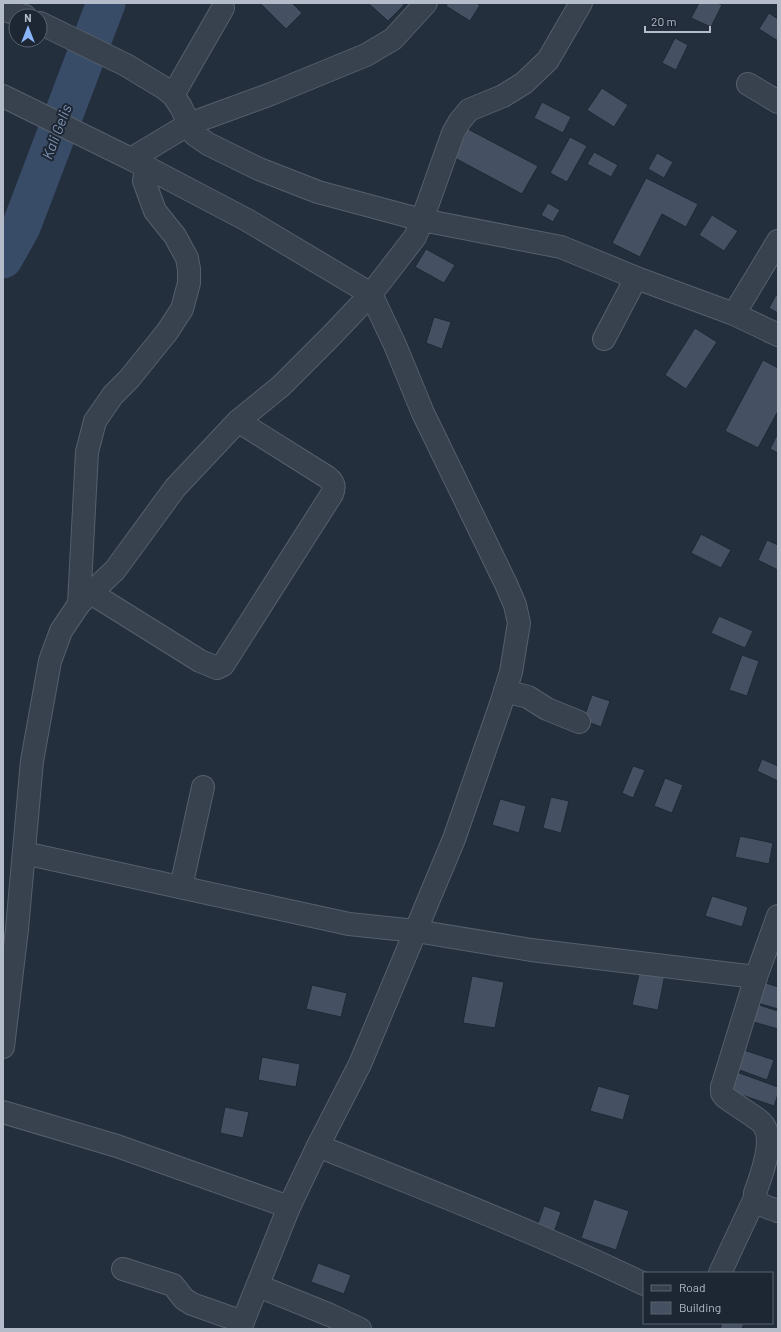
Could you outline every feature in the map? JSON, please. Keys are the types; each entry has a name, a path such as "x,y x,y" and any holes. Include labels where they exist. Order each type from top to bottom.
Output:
{"street":[{"path":"133,160 189,124 271,94 366,55 393,39 426,3"},
{"path":"3,1047 17,929 32,761 50,661 61,631 85,598 114,570 175,488 238,421 281,386 371,294 415,237 453,133 460,121 469,110 503,96 524,83 548,60 581,3"},
{"path":"173,95 223,8"},
{"path":"48,27 126,65 164,88 173,95 181,107 195,135 208,144 259,169 318,192 422,220 562,247 636,278 734,314 778,335"},
{"path":"748,84 778,102"},
{"path":"3,96 133,160 247,220 371,294 395,345 427,420 515,605 519,623 511,672 516,693 360,1064 289,1207 242,1325 192,1304 184,1299 173,1285 123,1269"},
{"path":"85,598 87,452 95,422 113,395 129,379 167,332 182,309 189,283 187,258 175,236 155,211 144,181 133,160"},
{"path":"734,314 778,241"},
{"path":"604,339 636,278"},
{"path":"85,598 200,661 216,668 223,665 332,494 334,487 328,477 238,421"},
{"path":"516,693 547,709 579,722"},
{"path":"181,887 203,787"},
{"path":"24,853 349,924 416,931 531,950 756,978"},
{"path":"720,1272 755,1198 755,1193 765,1162 768,1140 767,1132 762,1123 725,1097 722,1093 722,1087 756,978 778,916"},
{"path":"3,1112 117,1146 289,1207"},
{"path":"318,1146 462,1203 594,1260 643,1284"},
{"path":"755,1198 759,1203 778,1211"},
{"path":"258,1286 326,1322 360,1329"}],"building":[{"path":"292,3 302,13 286,29 261,4"},
{"path":"368,3 402,3 404,5 388,21"},
{"path":"448,3 476,3 480,5 470,21 446,6"},
{"path":"699,3 717,3 722,5 711,27 691,18"},
{"path":"769,13 778,19 778,41 759,29"},
{"path":"675,38 688,45 676,70 662,63"},
{"path":"602,88 628,105 614,127 587,110"},
{"path":"542,102 571,117 563,133 534,118"},
{"path":"468,129 538,166 522,194 453,157"},
{"path":"570,137 587,146 567,182 550,173"},
{"path":"594,152 618,165 611,177 587,164"},
{"path":"657,153 673,162 664,178 648,169"},
{"path":"646,178 698,204 686,227 662,214 640,257 612,243"},
{"path":"548,203 560,210 553,222 541,215"},
{"path":"712,215 738,231 724,251 699,235"},
{"path":"426,249 455,265 444,283 415,267"},
{"path":"776,295 778,297 778,313 769,308"},
{"path":"434,317 451,322 442,349 426,343"},
{"path":"695,328 717,342 686,389 665,375"},
{"path":"763,360 778,368 778,411 758,448 725,431"},
{"path":"778,433 778,453 770,449"},
{"path":"701,534 731,550 721,568 691,553"},
{"path":"767,540 778,545 778,570 758,560"},
{"path":"719,616 753,631 745,648 711,633"},
{"path":"742,655 759,661 747,696 729,690"},
{"path":"592,695 610,701 601,727 583,720"},
{"path":"762,759 778,766 778,781 757,771"},
{"path":"633,766 645,770 633,798 622,793"},
{"path":"665,778 683,785 672,813 654,806"},
{"path":"551,797 569,801 561,833 543,828"},
{"path":"500,799 526,806 519,833 492,825"},
{"path":"740,836 773,843 769,864 735,857"},
{"path":"712,896 748,907 742,927 705,916"},
{"path":"640,969 665,974 658,1010 632,1005"},
{"path":"472,976 504,982 495,1028 463,1023"},
{"path":"760,981 778,987 778,1009 754,1002"},
{"path":"312,985 347,993 341,1017 306,1009"},
{"path":"756,1004 778,1011 778,1029 750,1021"},
{"path":"741,1049 774,1060 767,1080 734,1068"},
{"path":"262,1057 300,1064 296,1087 258,1080"},
{"path":"734,1071 778,1087 778,1094 774,1106 727,1090"},
{"path":"598,1086 630,1095 623,1120 590,1111"},
{"path":"225,1107 249,1112 243,1138 220,1133"},
{"path":"594,1199 629,1211 616,1250 581,1238"},
{"path":"544,1206 561,1212 553,1235 536,1229"},
{"path":"318,1263 351,1275 344,1294 311,1282"},
{"path":"722,1324 744,1324 742,1329 720,1329"}],"waterway":[{"name":"Kali Gelis","path":"3,259 21,227 106,3"}]}
